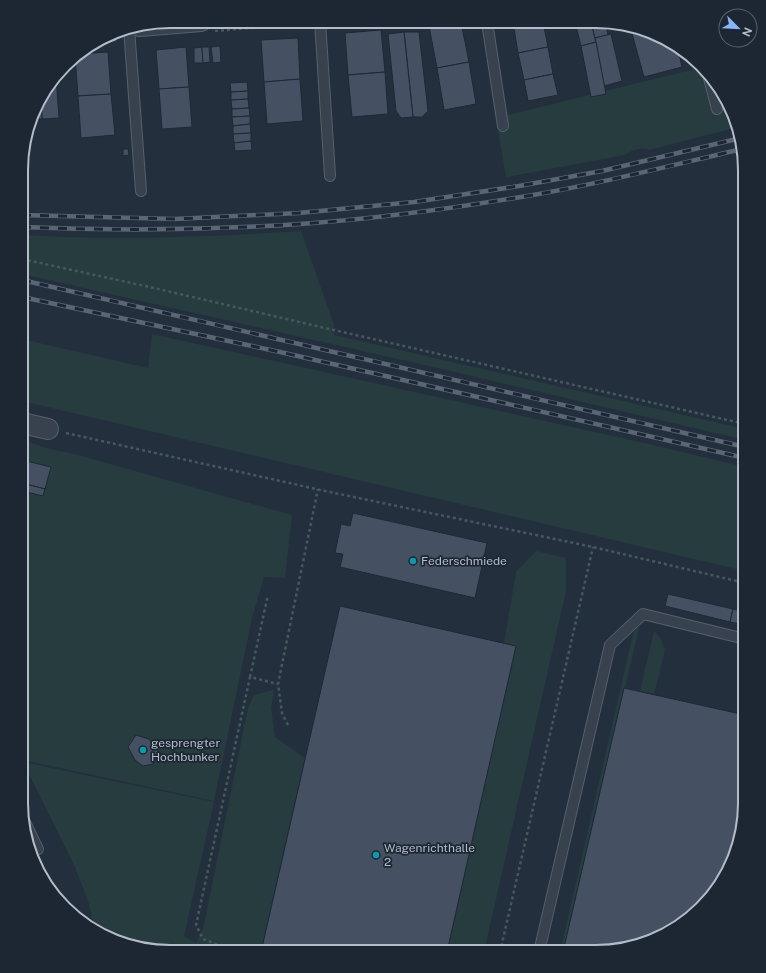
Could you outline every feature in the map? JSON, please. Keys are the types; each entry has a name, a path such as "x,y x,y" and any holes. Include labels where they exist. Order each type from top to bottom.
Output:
{"street":[{"path":"28,424 48,429"}],"lane":[{"path":"320,28 330,176"},
{"path":"488,28 503,126"},
{"path":"129,34 141,191"},
{"path":"711,87 717,109"},
{"path":"541,945 610,645 643,614 738,637"},
{"path":"32,836 38,848 36,849"}],"path":[{"path":"28,260 738,422"},
{"path":"48,429 318,490 593,548 738,581"},
{"path":"288,725 282,713 278,684 318,490"},
{"path":"502,945 593,548"},
{"path":"219,945 203,939 196,925 268,595"},
{"path":"250,677 278,684"}],"green space":[{"path":"695,69 703,76 719,99 732,129 649,150 637,150 625,155 506,177 496,118"},
{"path":"301,231 334,325 334,335 738,427 738,438 438,368 28,275 28,235 92,238 162,238"},
{"path":"152,334 649,444 738,465 738,569 28,402 28,340 148,368"},
{"path":"28,441 46,448 78,455 292,515 285,578 264,577 252,618 214,801 28,761"},
{"path":"536,551 566,558 566,591 486,945 449,945 516,646 504,643 516,572"},
{"path":"637,627 639,628 565,945 562,945 633,634"},
{"path":"654,631 661,639 665,650 654,694 640,691"},
{"path":"274,690 271,708 275,737 305,758 263,945 151,944 124,937 93,922 89,904 75,867 28,772 28,763 214,802 184,936 196,943 203,929 248,708 254,695"}],"building":[{"path":"429,28 462,28 469,62 437,68"},
{"path":"514,28 544,28 548,47 518,53"},
{"path":"576,28 592,28 596,42 581,46"},
{"path":"592,28 606,28 608,35 595,38"},
{"path":"381,30 385,72 348,75 345,33"},
{"path":"404,32 419,32 428,111 422,117 413,117"},
{"path":"404,32 413,117 401,118 396,111 388,34"},
{"path":"632,33 659,43 679,55 682,67 644,77"},
{"path":"611,34 622,81 604,86 595,38"},
{"path":"298,38 300,79 264,82 261,40"},
{"path":"596,42 606,94 591,97 581,46"},
{"path":"220,46 221,62 213,63 211,47"},
{"path":"186,47 189,87 159,89 156,50"},
{"path":"202,47 203,63 194,63 194,48"},
{"path":"202,47 209,47 210,62 203,63"},
{"path":"548,47 553,74 524,80 518,53"},
{"path":"108,52 111,94 78,96 76,64 89,53"},
{"path":"469,62 476,104 444,110 437,68"},
{"path":"385,72 388,114 352,117 348,75"},
{"path":"553,74 558,95 528,101 524,80"},
{"path":"300,79 303,121 267,124 264,82"},
{"path":"247,82 248,91 231,92 230,83"},
{"path":"57,85 59,118 42,119 42,110"},
{"path":"189,87 192,127 162,129 159,89"},
{"path":"248,91 248,99 231,100 231,92"},
{"path":"111,94 115,135 81,138 78,96"},
{"path":"248,99 249,108 232,109 231,100"},
{"path":"249,108 250,116 232,117 232,109"},
{"path":"42,110 42,119 38,119"},
{"path":"250,116 250,124 233,126 232,117"},
{"path":"250,124 251,133 233,134 233,126"},
{"path":"251,133 251,141 234,143 233,134"},
{"path":"251,141 252,150 235,151 234,143"},
{"path":"123,149 128,149 129,155 123,156"},
{"path":"28,461 51,467 45,489 28,485"},
{"path":"28,485 45,489 43,496 28,492"},
{"name":"Federschmiede","path":"353,513 487,543 475,598 340,567 343,554 335,553 341,524 350,526"},
{"path":"668,594 733,609 730,622 665,606"},
{"name":"Wagenrichthalle 2","path":"340,606 516,646 449,945 263,945"},
{"path":"733,609 738,610 738,624 730,622"},
{"path":"624,688 738,713 737,822 727,857 719,874 709,889 690,910 667,926 650,934 615,944 565,945"},
{"name":"gesprengter Hochbunker","path":"136,735 149,739 159,752 153,764 143,766 135,760 128,747"}],"railway":[{"path":"28,215 175,219 299,213 414,202 519,186 602,171 734,140"},
{"path":"28,227 196,229 328,222 411,213 466,206 576,187 737,150"},
{"path":"28,281 738,445"},
{"path":"28,298 280,352 738,456"}],"place":[{"name":"Federschmiede","path":"413,561"},
{"name":"gesprengter Hochbunker","path":"143,750"},
{"name":"Wagenrichthalle 2","path":"376,855"}]}
